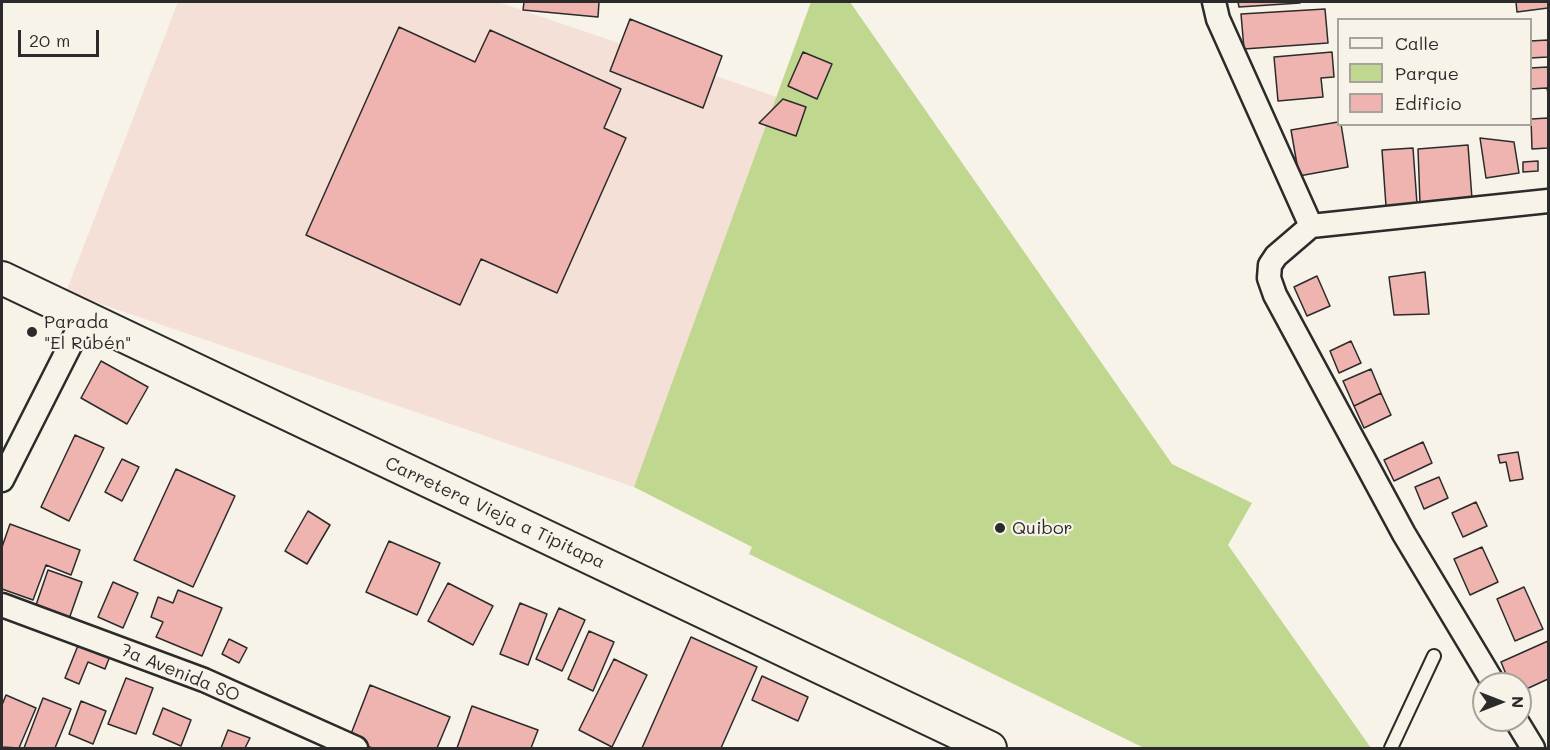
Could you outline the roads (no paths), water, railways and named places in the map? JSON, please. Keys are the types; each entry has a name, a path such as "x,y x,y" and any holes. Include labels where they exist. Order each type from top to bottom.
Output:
{"main road":[{"name":"Carretera Vieja a Tipitapa","path":"2,278 990,748"}],"street":[{"path":"1214,2 1218,20 1311,226"},
{"path":"1487,672 1404,534 1275,295 1269,278 1270,265 1276,256 1311,226 1548,201"},
{"path":"2,480 84,318"},
{"name":"7a Avenida SO","path":"2,605 204,680 356,748"},
{"path":"1523,732 1533,748"}],"lane":[{"path":"1391,748 1434,656"}],"place":[{"name":"Parada \"El Rubén\"","path":"32,332"},
{"name":"Quibor","path":"1000,528"}]}
